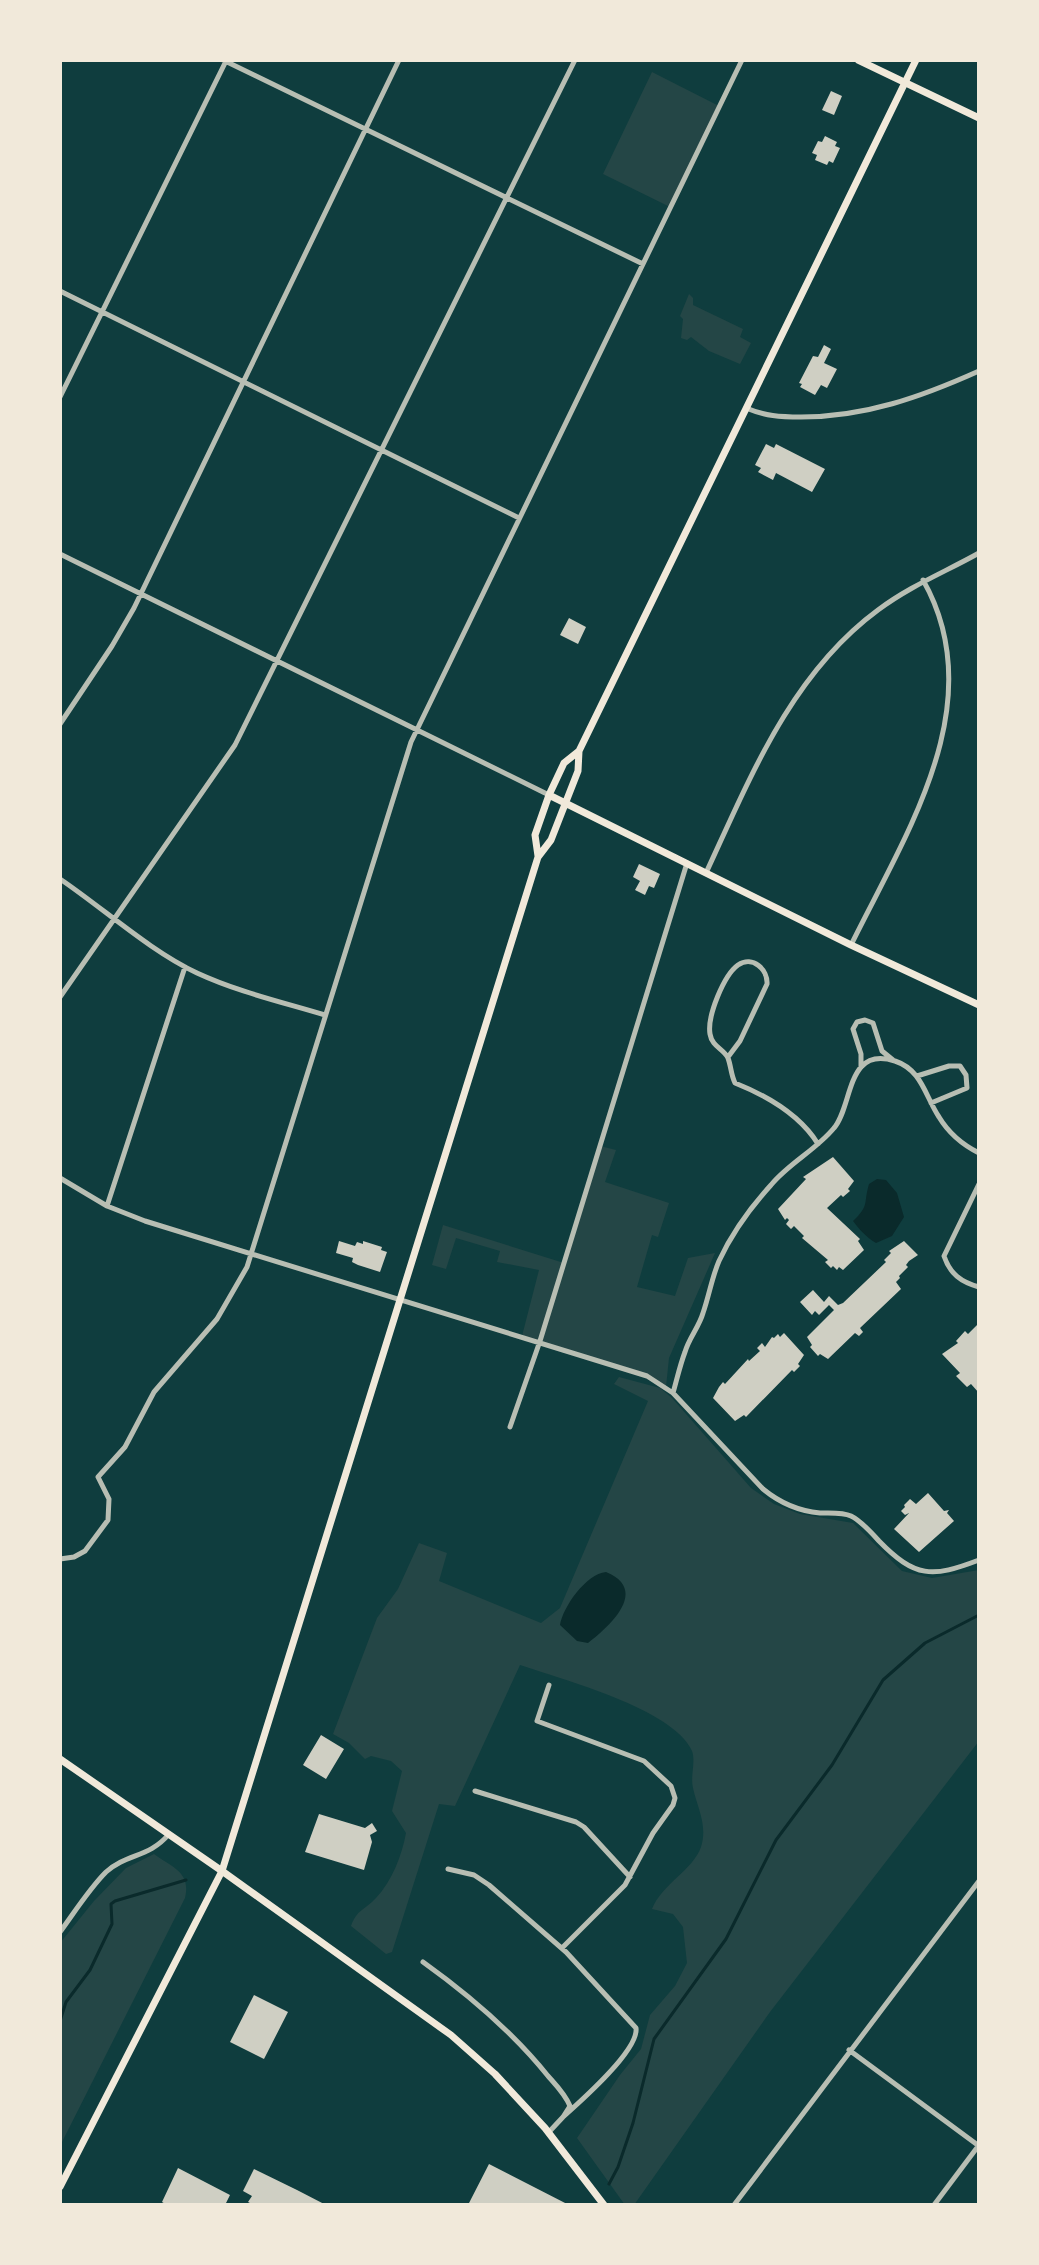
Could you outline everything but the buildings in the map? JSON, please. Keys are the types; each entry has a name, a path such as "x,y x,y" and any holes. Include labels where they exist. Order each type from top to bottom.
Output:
{"main road":[{"path":"858,60 979,118"},
{"path":"60,2187 222,1871 538,857 551,840 578,771 579,751 916,60"},
{"path":"538,857 535,835 549,795 564,763 579,751"},
{"path":"549,795 979,1005"},
{"path":"60,1759 451,2035 495,2074 549,2132 604,2205"}],"street":[{"path":"60,397 225,60 643,264"},
{"path":"60,724 112,646 140,594 399,60"},
{"path":"60,997 229,755 575,60"},
{"path":"60,1559 85,1551 108,1520 109,1499 98,1477 125,1447 154,1392 217,1319 252,1254 416,730 742,60"},
{"path":"60,291 519,518"},
{"path":"746,408 763,416 780,417 856,413 910,399 979,371"},
{"path":"706,873 764,750 797,696 832,654 869,617 923,580 979,553"},
{"path":"60,554 549,795"},
{"path":"851,945 927,788 938,757 949,692 950,661 943,628 923,580"},
{"path":"510,1427 540,1341 687,863"},
{"path":"60,879 185,967 235,989 325,1015"},
{"path":"728,1057 740,1041 767,984 768,976 755,963 744,962 735,967 722,987 712,1013 710,1034 715,1048 728,1057 735,1083 758,1092 778,1106 811,1133 818,1144"},
{"path":"107,1206 185,967"},
{"path":"861,1067 861,1054 853,1029 857,1022 865,1020 873,1023 882,1051 917,1076 949,1131 979,1153"},
{"path":"673,1393 685,1351 703,1314 720,1260 744,1218 772,1182 835,1127 844,1113 853,1076 861,1067 871,1062 894,1061"},
{"path":"917,1076 949,1066 960,1066 966,1075 967,1088 931,1103"},
{"path":"60,1178 107,1206 145,1221 647,1376 673,1393 775,1499 800,1510 849,1515 897,1559 924,1573 950,1571 979,1560"},
{"path":"979,1184 944,1256 958,1278 979,1287"},
{"path":"549,1685 537,1721 644,1761 671,1786 675,1798 625,1885 562,1948"},
{"path":"475,1791 576,1822 630,1877"},
{"path":"60,1932 106,1873 124,1860 158,1847 169,1834"},
{"path":"448,1869 474,1875 489,1885 562,1948 636,2028 637,2036 593,2090 549,2132"},
{"path":"736,2204 979,1881"},
{"path":"423,1962 481,2006 539,2064 567,2099 570,2106 563,2117"},
{"path":"849,2050 979,2145 934,2205"}],"shaded area":[{"path":"652,72 719,106 670,207 603,174"},
{"path":"689,294 693,305 743,329 740,337 751,343 740,364 709,351 691,337 687,340 681,338 683,319 680,316"},
{"path":"600,1146 616,1150 605,1182 669,1203 658,1237 652,1235 637,1287 675,1296 688,1258 715,1253 669,1358 666,1387 647,1376 522,1336 539,1270 497,1262 500,1251 456,1238 446,1269 432,1265 443,1225 564,1263"},
{"path":"877,1179 886,1180 897,1193 904,1217 892,1236 876,1243 853,1221 864,1208 869,1184"},
{"path":"619,1377 660,1388 751,1488 774,1504 800,1514 853,1523 902,1571 932,1578 979,1570 979,1741 770,2012 634,2205 625,2205 577,2138 641,2049 650,2015 675,1986 687,1963 683,1927 673,1914 652,1909 701,1847 703,1824 692,1783 692,1751 681,1736 640,1709 588,1687 520,1665 455,1806 439,1804 392,1952 386,1954 351,1926 387,1884 402,1850 406,1833 392,1811 402,1771 391,1761 371,1756 365,1759 349,1743 333,1734 377,1618 398,1589 419,1543 447,1553 439,1581 541,1623 560,1608 648,1401 614,1384"},
{"path":"606,1572 625,1588 621,1608 606,1628 588,1643 577,1641 560,1625 562,1618 583,1585"},
{"path":"154,1854 183,1876 185,1898 60,2146 60,1943 126,1868"}],"waterway":[{"path":"609,2184 633,2123 654,2039 726,1939 776,1840 832,1765 883,1680 925,1643 979,1615"},
{"path":"60,2021 66,2002 90,1970 112,1924 111,1904 186,1880"}]}
